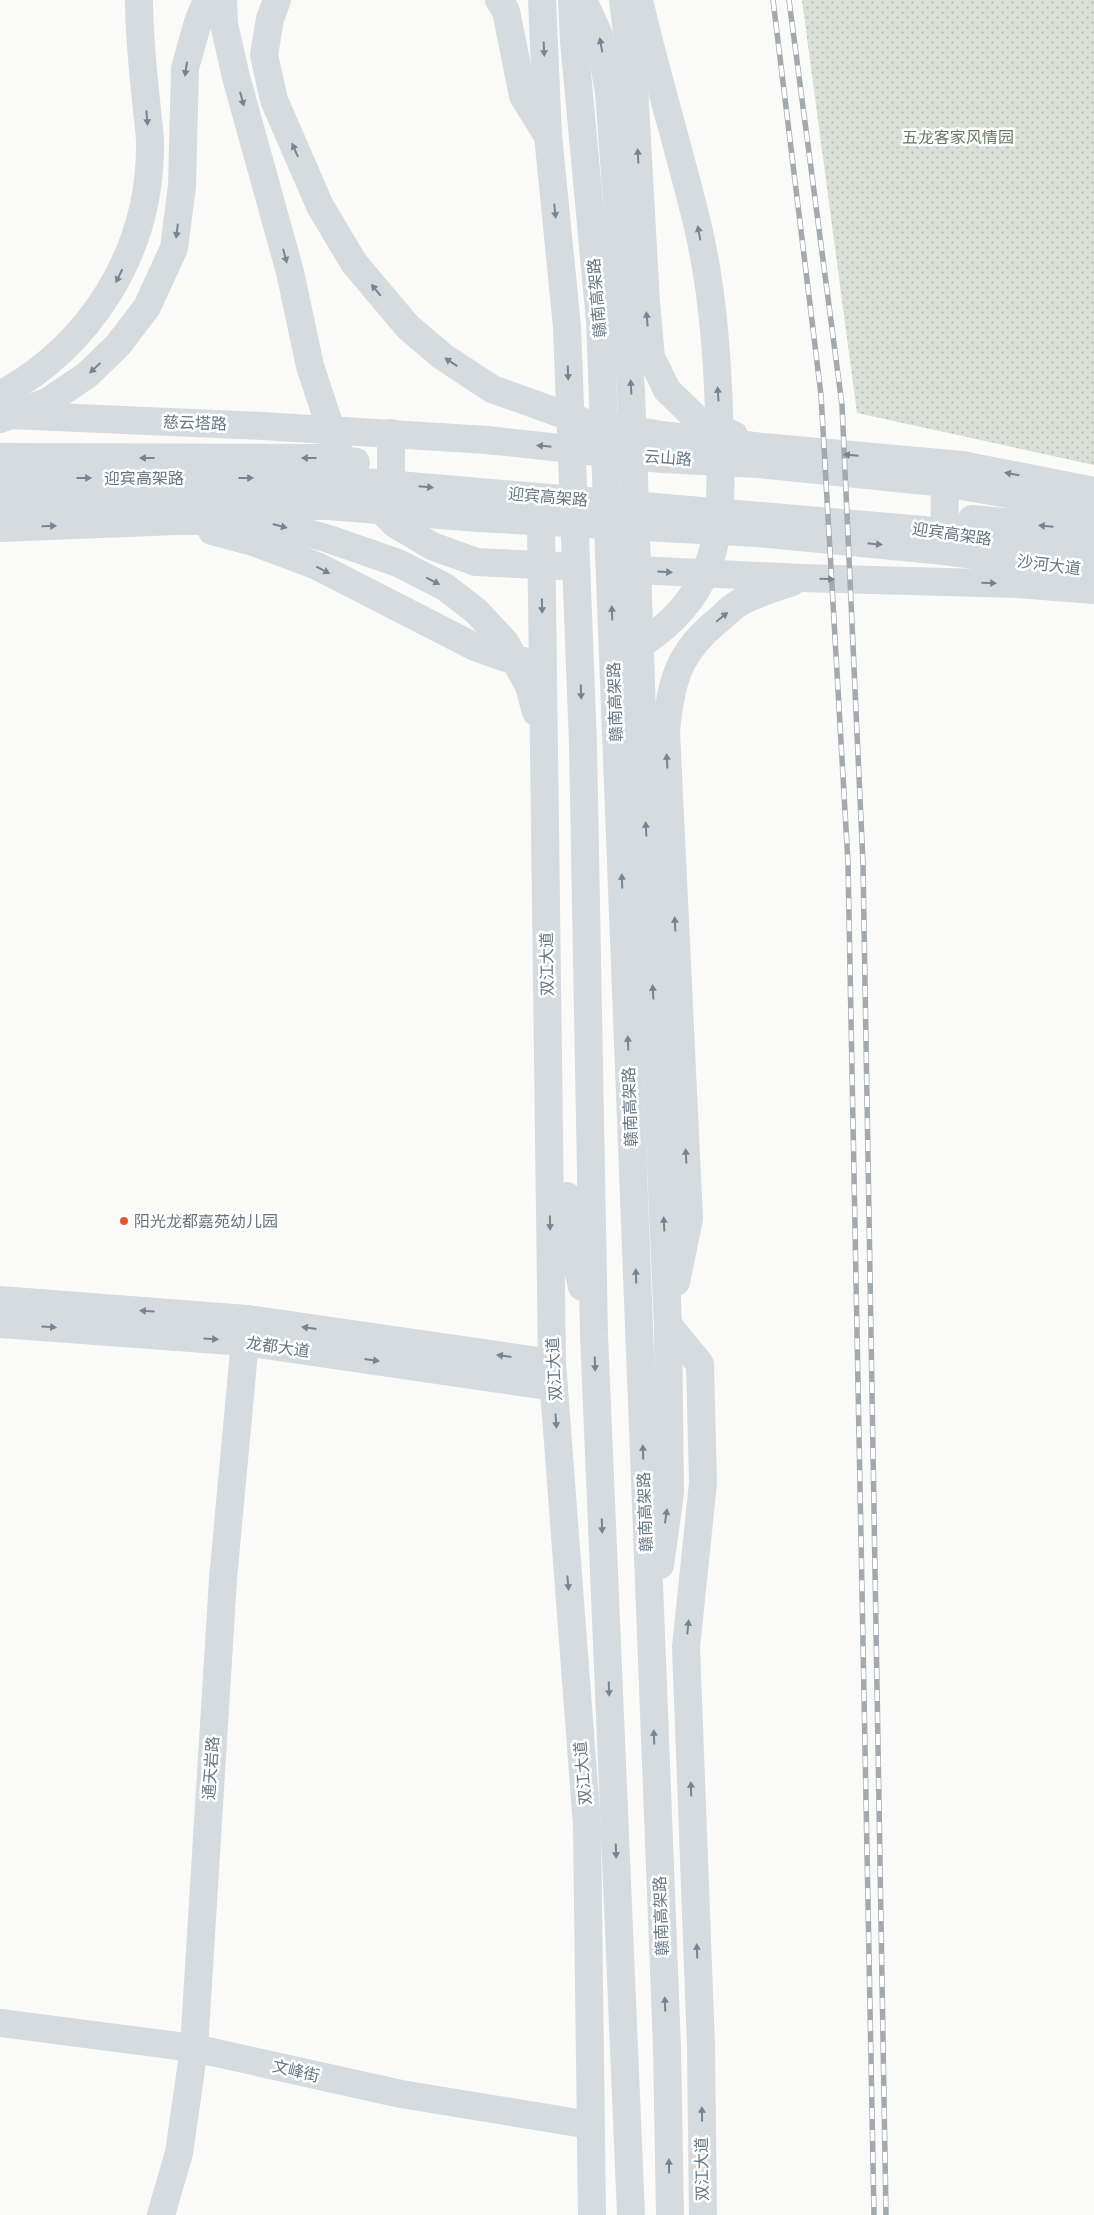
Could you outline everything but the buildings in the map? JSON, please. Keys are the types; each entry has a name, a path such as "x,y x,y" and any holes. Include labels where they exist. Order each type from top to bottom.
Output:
{"main road":[{"path":"0,395 27,380 66,346 94,314 117,280 132,245 146,198 150,150 139,35 139,0"},
{"path":"0,419 46,402 87,375 118,345 146,307 174,248 182,186 185,68 198,22 207,0"},
{"path":"223,0 224,24 236,77 290,272 310,366 338,451 365,494 395,524 432,546 476,562 801,578 1018,584 1094,590"},
{"path":"278,0 270,19 264,55 274,100 320,206 354,263 408,327 442,356 492,389 584,422 662,435 761,456 962,465 1094,490"},
{"path":"499,0 506,11 523,96 548,135"},
{"name":"赣南高架路","path":"542,0 548,135 567,327 583,764 594,1335 631,2215"},
{"name":"赣南高架路","path":"572,0 574,41 600,321 666,2047 670,2215"},
{"path":"583,0 599,35 609,92 631,390 645,812 668,1325 670,1493 650,1633"},
{"path":"623,0 634,87 646,303 651,357 667,390 697,419 761,456"},
{"path":"177,521 253,542 317,566 475,648 506,658 552,665 595,664 627,653 655,636 682,610 697,589 713,553 719,521 719,408 712,306 698,224 653,60 639,0"},
{"name":"慈云塔路","path":"0,415 391,433"},
{"path":"391,433 391,511"},
{"name":"云山路","path":"391,433 487,440 662,458 761,456 945,483"},
{"name":"迎宾高架路","path":"0,457 318,458 1067,528 1094,534"},
{"name":"迎宾高架路","path":"0,479 317,478 924,530 1094,556"},
{"path":"944,551 945,483 1094,509"},
{"path":"0,506 329,506 541,522"},
{"path":"0,528 177,521 261,521 326,538 398,563 445,587 476,611 505,642 530,686 539,722 544,766 569,1230 594,1335"},
{"name":"双江大道","path":"541,522 553,1375 588,1826 592,2215"},
{"name":"沙河大道","path":"541,522 757,533 944,551 1094,571"},
{"path":"668,1325 689,1219 666,741 669,701 677,674 691,645 711,626 739,603 801,578"},
{"name":"龙都大道","path":"0,1300 246,1330 553,1375"},
{"name":"龙都大道","path":"0,1324 246,1330"},
{"name":"双江大道","path":"668,1325 700,1364 703,1483 686,1647 701,2046 703,2215"},
{"name":"通天岩路","path":"161,2215 179,2153 194,2048 223,1579 246,1330"},
{"name":"文峰街","path":"0,2023 194,2048 401,2094 590,2125"}],"green space":[{"name":"五龙客家风情园","path":"802,0 1094,0 1094,465 857,413"}],"railway":[{"path":"773,0 821,395 848,863 874,2215"},
{"path":"789,0 842,405 863,864 886,2215"}],"place":[{"name":"阳光龙都嘉苑幼儿园","path":"124,1221"}]}
